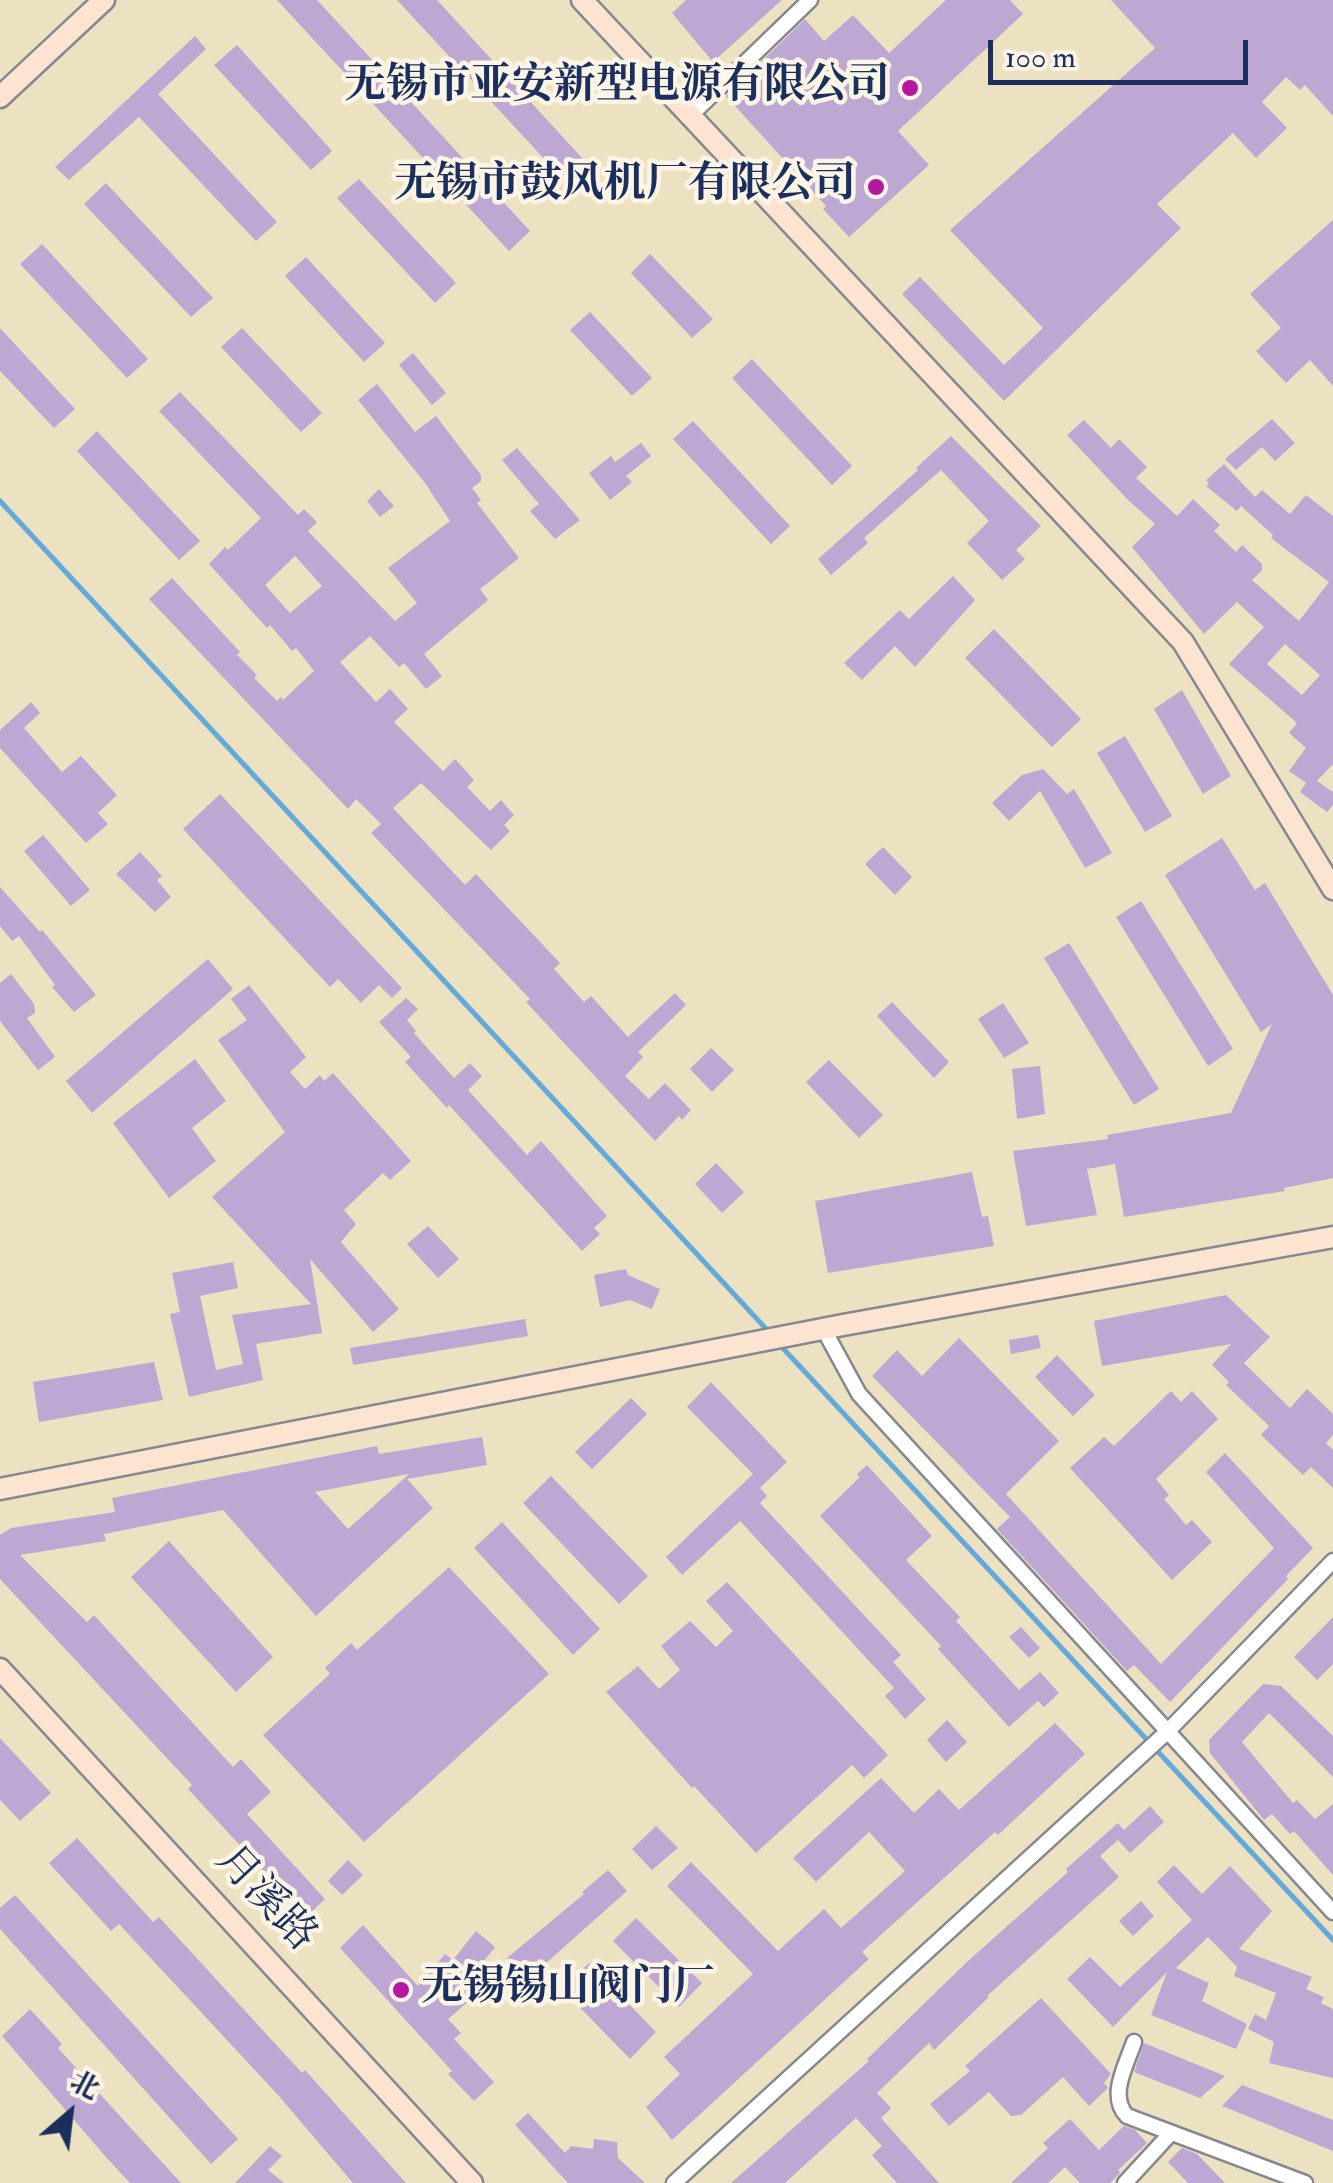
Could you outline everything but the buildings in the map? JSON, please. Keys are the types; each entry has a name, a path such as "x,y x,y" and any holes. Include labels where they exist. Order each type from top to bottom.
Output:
{"street":[{"path":"0,97 104,0"},
{"path":"582,0 1183,642 1333,888"},
{"path":"690,116 810,0"},
{"path":"0,1489 822,1328 1333,1237"},
{"path":"822,1328 859,1394 1164,1734 1333,1912"},
{"path":"674,2183 1143,1754 1333,1561"},
{"name":"月溪路","path":"0,1669 472,2183"},
{"path":"1134,2042 1116,2096 1118,2107 1126,2116 1305,2183"},
{"path":"1126,2183 1171,2133"}],"waterway":[{"path":"0,501 769,1332"},
{"path":"779,1344 1333,1940"}],"place":[{"name":"无锡市亚安新型电源有限公司","path":"910,88"},
{"name":"无锡市鼓风机厂有限公司","path":"876,187"},
{"name":"无锡锡山阀门厂","path":"401,1990"}]}
